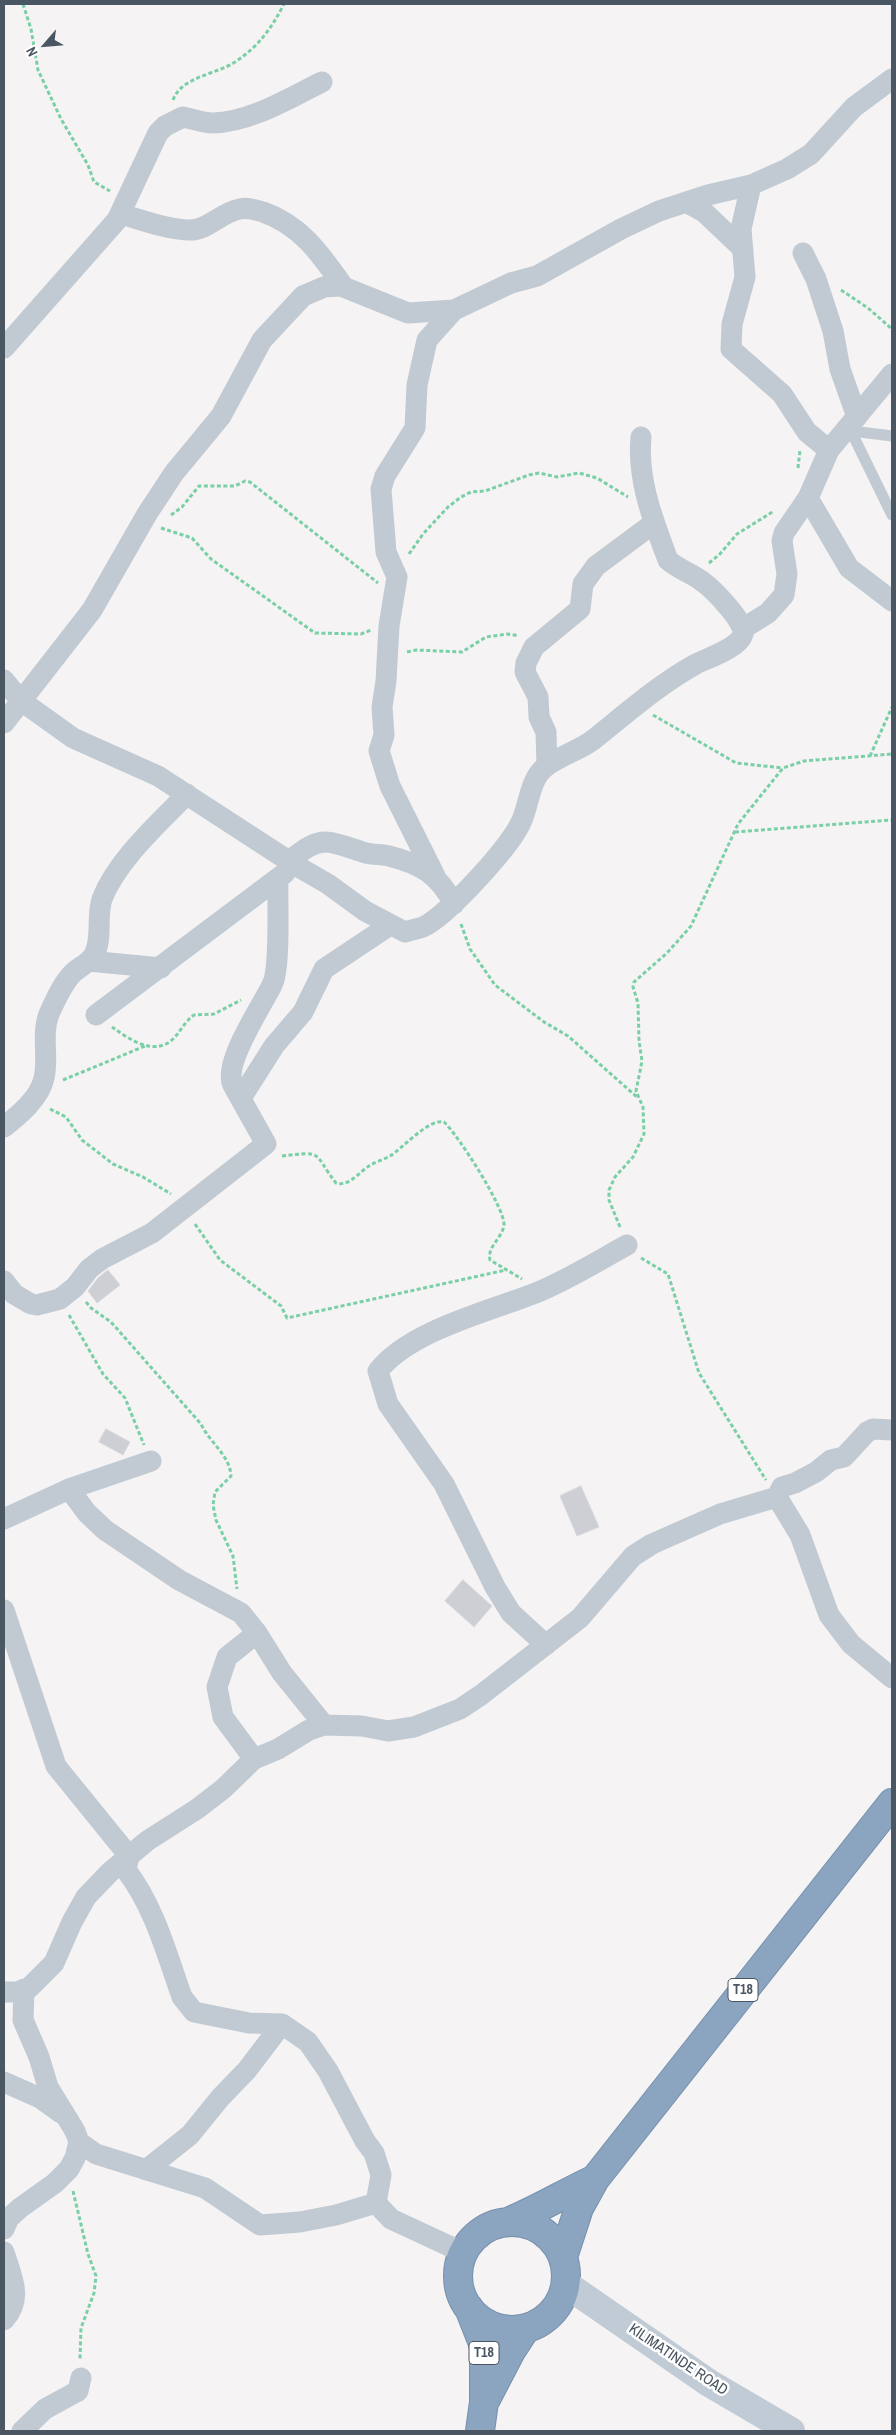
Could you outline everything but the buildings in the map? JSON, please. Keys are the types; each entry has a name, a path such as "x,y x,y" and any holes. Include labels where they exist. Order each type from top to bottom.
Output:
{"highway":[{"name":"T18","path":"563,2257 579,2208 595,2179 892,1803"},
{"name":"T18","path":"480,2431 484,2402 484,2346 463,2298 459,2282 462,2252 486,2228 508,2222 538,2210 595,2179"},
{"name":"T18","path":"468,2307 480,2319 494,2326 504,2329 526,2328 545,2319 553,2311 567,2285 563,2257 558,2246 541,2230 520,2222 508,2222"},
{"name":"T18","path":"484,2402 511,2351 526,2328"}],"main road":[{"name":"KILIMATINDE ROAD","path":"567,2285 709,2383 791,2431"}],"street":[{"path":"4,723 20,700 92,610 174,473 221,416 262,340 303,296 324,287 343,286 408,313 420,314 454,310 511,283 537,276 622,229 659,211 750,185 787,169 811,154 854,107 892,79"},
{"path":"4,348 124,208 152,143 164,126 183,117 204,123 233,120 263,111 322,82"},
{"path":"750,185 742,216 741,229 746,277 732,324 731,349 782,394 807,432 829,450"},
{"path":"686,202 704,212 743,248"},
{"path":"124,208 188,230 202,228 240,209 255,209 276,217 300,233 316,248 343,286"},
{"path":"804,254 816,279 833,330 853,425"},
{"path":"454,310 427,340 418,385 415,428 382,484 386,552 396,587 389,626 382,707 384,735 379,751 390,786 435,876 445,888 454,904"},
{"path":"744,628 768,613 784,595 787,574 782,536 808,498 829,450 853,425 892,374"},
{"path":"4,680 20,700 73,738 158,776 188,794 287,868 328,884 365,911 405,932 422,927 454,904 512,839 522,820 535,779 547,766 592,740 673,677 729,649 742,637 744,628 740,620 703,582 682,571 668,560 642,481 639,458 641,436"},
{"path":"808,498 849,568 892,601"},
{"path":"547,766 546,732 539,717 538,697 525,672 528,655 540,642 580,609 583,584 596,566 653,518"},
{"path":"4,1127 33,1097 45,1076 45,1038 49,1016 61,990 73,973 90,961 98,942 100,909 105,893 125,862 188,794"},
{"path":"96,1015 161,968 287,868 311,845 327,842 370,854 388,855 419,866 435,876"},
{"path":"4,1281 14,1294 31,1304 37,1305 68,1293 84,1274 102,1259 152,1233 266,1142 231,1082 230,1075 240,1045 273,983 276,971 287,868"},
{"path":"241,1098 274,1046 303,1012 324,969 390,925"},
{"path":"90,961 161,968"},
{"path":"546,1644 511,1613 491,1579 444,1484 388,1404 378,1371 389,1358 445,1327 540,1291 626,1245"},
{"path":"376,2203 336,2215 300,2222 260,2225 213,2192 96,2154 80,2142 48,2087 14,1991 29,1988 54,1963 72,1922 86,1897 147,1841 197,1809 223,1789 254,1759 278,1749 309,1730 324,1725 362,1726 388,1731 414,1727 460,1709 481,1696 580,1618 618,1571 633,1556 652,1544 720,1514 777,1497 782,1486 795,1483 816,1472 831,1460 844,1457 867,1432 873,1429 892,1430"},
{"path":"4,1520 69,1489 151,1461"},
{"path":"69,1489 87,1513 106,1530 179,1580 241,1614 257,1633 282,1673 324,1725"},
{"path":"777,1497 800,1535 829,1615 851,1644 892,1678"},
{"path":"4,1610 56,1766 129,1856"},
{"path":"254,1759 223,1717 217,1688 227,1657 257,1633"},
{"path":"129,1856 126,1870 136,1882 156,1926 182,1997 188,2007 194,2012 249,2023 282,2024 308,2042 318,2055 365,2141 374,2152 381,2175 376,2203"},
{"path":"146,2170 190,2135 220,2098 247,2070 282,2024"},
{"path":"4,2082 40,2098 67,2117"},
{"path":"4,2229 9,2218 55,2183 69,2168 76,2158 80,2142"},
{"path":"376,2203 391,2219 462,2252"},
{"path":"4,2252 13,2275 14,2286 12,2310 4,2320"},
{"path":"22,2431 46,2409 78,2391 81,2378"},
{"path":"4,2426 9,2431"}],"lane":[{"path":"853,425 892,436"},
{"path":"853,425 892,515"}],"path":[{"path":"23,4 31,29 38,70 66,129 88,165 94,182 124,208"},
{"path":"164,126 175,96 180,89 234,63 264,38 284,4"},
{"path":"816,279 847,294 892,329"},
{"path":"169,517 182,507 199,486 235,486 246,481 250,482 396,587 422,534 448,507 471,492 485,491 529,475 539,473 557,477 579,473 588,475 653,518"},
{"path":"682,571 701,567 710,562 737,534 778,508"},
{"path":"163,522 158,528 192,538 211,559 315,633 361,634 373,629"},
{"path":"387,659 416,650 462,652 478,640 501,634 540,642"},
{"path":"635,705 736,763 783,768 804,761 892,754"},
{"path":"870,756 892,707"},
{"path":"777,1497 720,1410 699,1373 668,1274 632,1253 626,1245 610,1200 609,1190 615,1177 633,1157 641,1144 644,1134 643,1107 636,1094 636,1084 642,1061 639,1041 638,1004 633,987 634,982 667,953 691,926 738,824 783,768"},
{"path":"735,832 892,820"},
{"path":"454,904 470,949 495,985 544,1022 568,1036 640,1100"},
{"path":"33,1097 146,1046 166,1044 194,1015 214,1014 244,998 263,1000"},
{"path":"96,1015 126,1037 146,1046"},
{"path":"33,1097 66,1116 82,1140 113,1164 168,1191 185,1206 205,1241 220,1260 281,1306 287,1318 506,1270"},
{"path":"247,1159 310,1152 320,1159 334,1181 340,1184 390,1156 430,1125 437,1121 444,1122 465,1148 501,1213 504,1228 491,1249 489,1258 492,1262 540,1291"},
{"path":"68,1293 103,1374 125,1398 151,1461"},
{"path":"68,1293 111,1322 201,1424 206,1436 230,1466 231,1476 215,1492 213,1505 216,1520 233,1556 241,1614"},
{"path":"69,2168 88,2254 96,2276 94,2293 81,2328 81,2378"}]}
